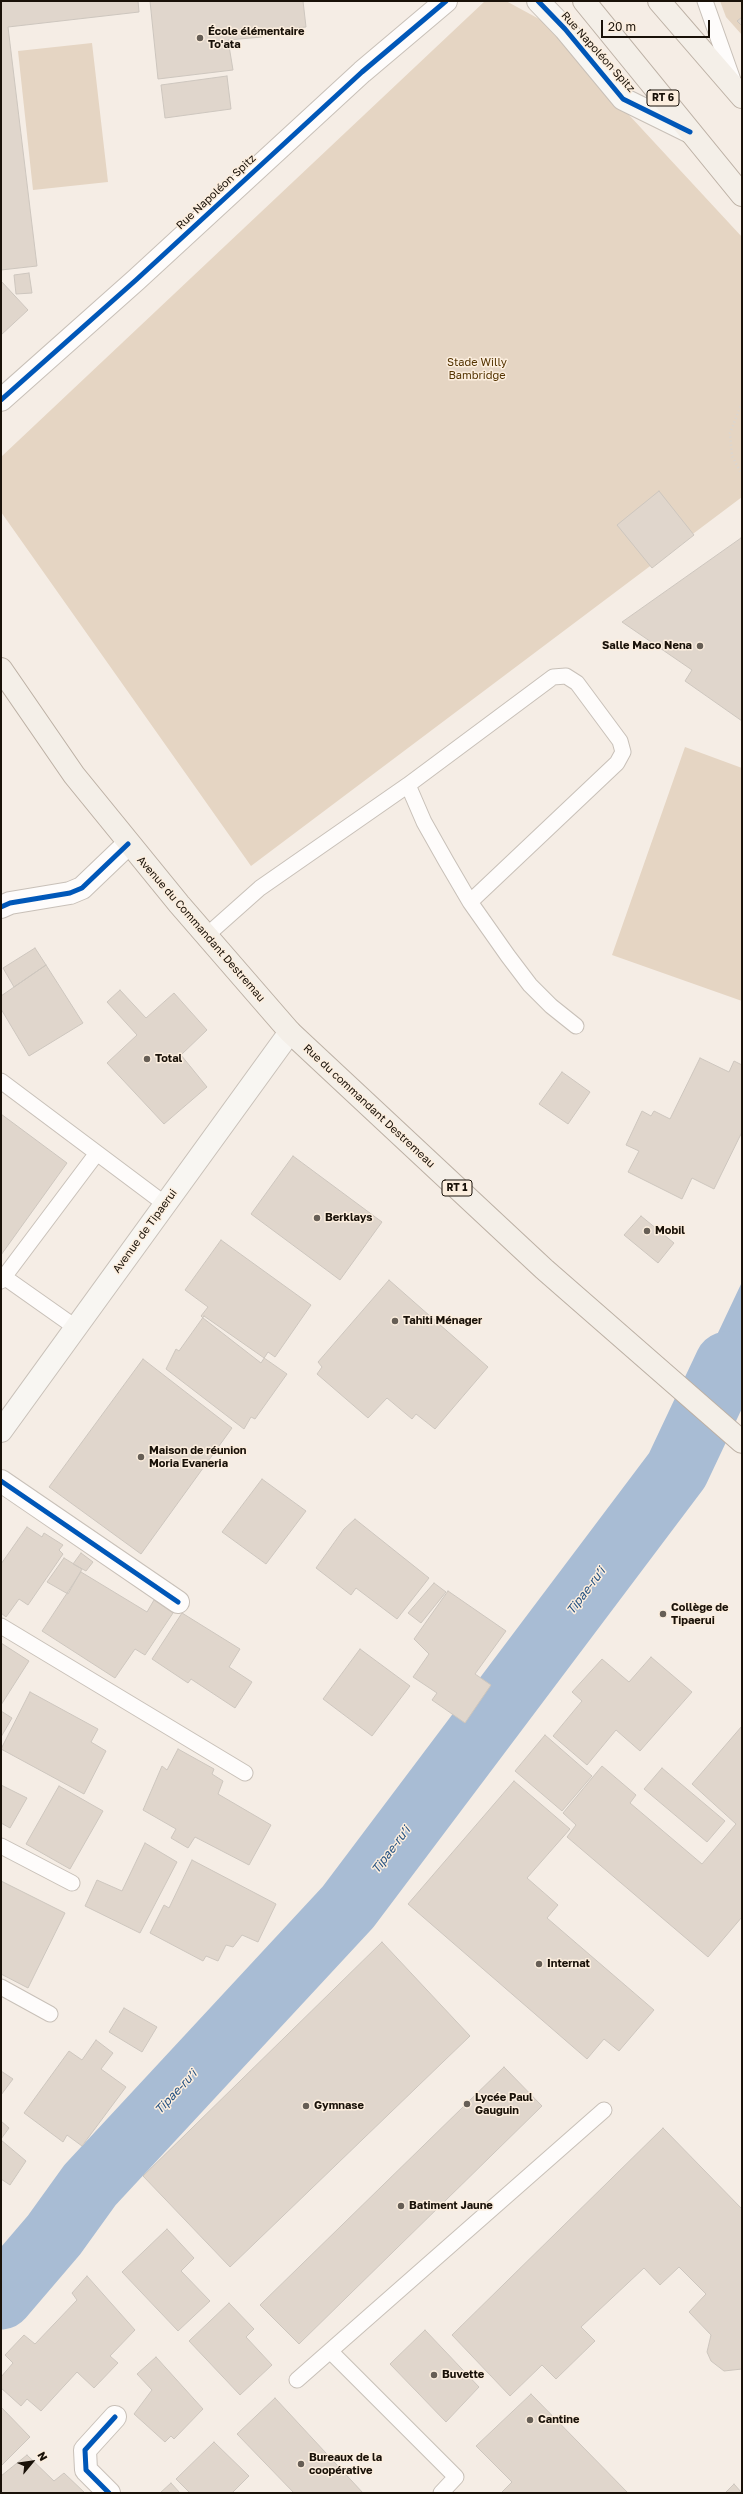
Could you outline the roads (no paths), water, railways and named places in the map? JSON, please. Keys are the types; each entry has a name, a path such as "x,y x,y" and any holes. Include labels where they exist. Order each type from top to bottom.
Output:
{"main road":[{"name":"Rue Napoléon Spitz","path":"538,1 565,29 623,99 690,132"},
{"name":"RT 6","path":"584,1 742,195"},
{"path":"660,1 739,94"},
{"name":"Avenue du Commandant Destremau","path":"1,669 74,775 128,844 290,1032"},
{"name":"Avenue de Tipaerui","path":"1,1431 290,1032"},
{"name":"Rue du commandant Destremeau","path":"290,1032 544,1269 742,1442"}],"street":[{"name":"Rue Napoléon Spitz","path":"1,400 142,274 362,72 446,1"},
{"path":"1,907 10,903 70,893 82,888 128,844"},
{"path":"1,1481 178,1602"},
{"path":"109,2493 86,2470 85,2450 115,2417"}],"lane":[{"path":"705,1 739,94"},
{"path":"206,936 260,888 408,785 553,677 566,676 577,683 620,741 623,752 617,763 470,902"},
{"path":"408,785 424,822 470,902 530,985 551,1006 576,1026"},
{"path":"1,1081 165,1204"},
{"path":"75,1327 3,1279 97,1153"},
{"path":"1,1626 245,1773"},
{"path":"1,1846 72,1883"},
{"path":"1,1987 50,2014"},
{"path":"298,2380 604,2110"},
{"path":"330,2351 456,2477 441,2493"}],"water":[{"path":"742,1282 742,1376 709,1348 716,1337"}],"waterway":[{"name":"Tipae-ru’i","path":"1,2297 54,2235 90,2185 348,1907 677,1470 727,1364"}],"place":[{"name":"École élémentaire To'ata","path":"200,38"},
{"name":"Salle Maco Nena","path":"700,646"},
{"name":"Total","path":"147,1059"},
{"name":"Berklays","path":"317,1218"},
{"name":"Mobil","path":"647,1231"},
{"name":"Tahiti Ménager","path":"395,1321"},
{"name":"Maison de réunion Moria Evaneria","path":"141,1457"},
{"name":"Collège de Tipaerui","path":"663,1614"},
{"name":"Internat","path":"539,1964"},
{"name":"Lycée Paul Gauguin","path":"467,2104"},
{"name":"Gymnase","path":"306,2106"},
{"name":"Batiment Jaune","path":"401,2206"},
{"name":"Buvette","path":"434,2375"},
{"name":"Cantine","path":"530,2420"},
{"name":"Bureaux de la coopérative","path":"301,2464"}],"park label":[{"name":"Stade Willy Bambridge","path":"477,369"}]}
